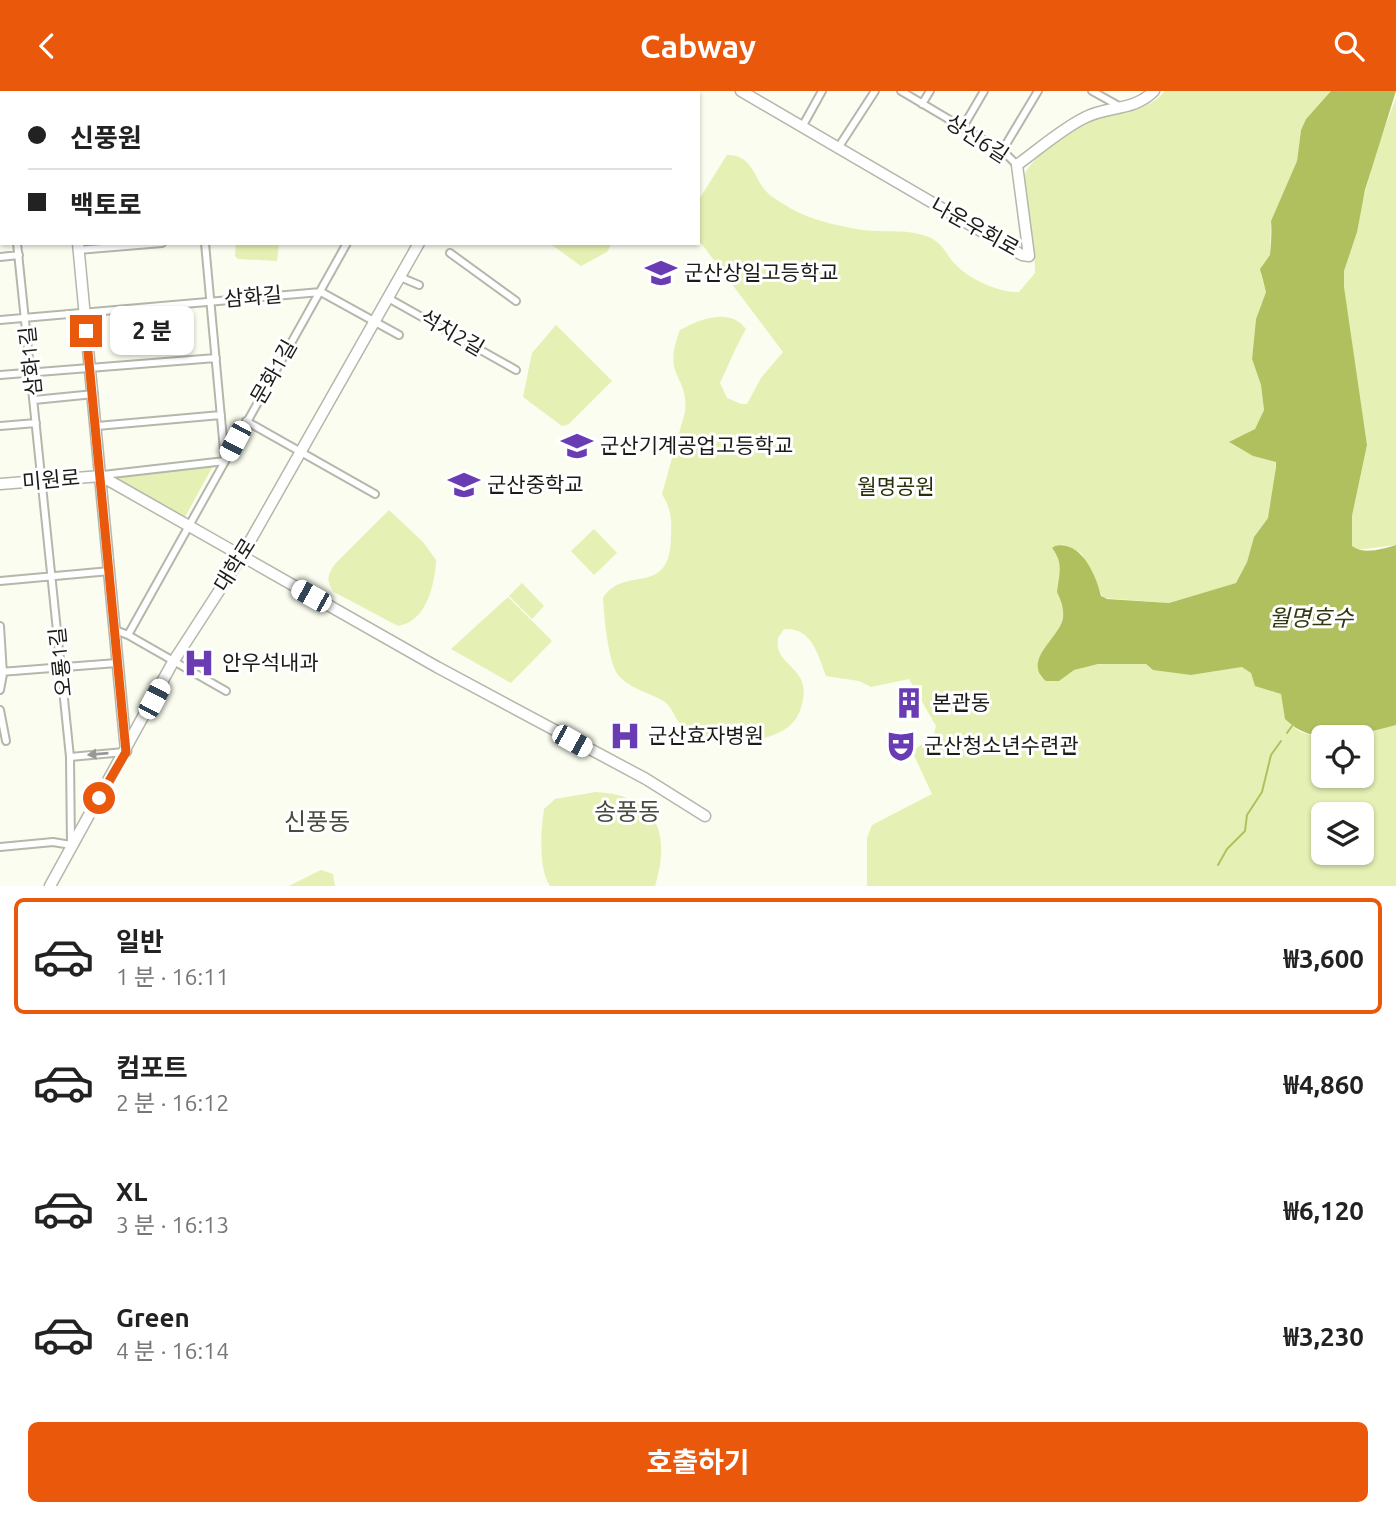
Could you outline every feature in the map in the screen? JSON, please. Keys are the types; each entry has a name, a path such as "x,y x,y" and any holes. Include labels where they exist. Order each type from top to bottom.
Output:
{"street":[{"name":"나운우회로","path":"741,91 1022,255 1029,256 1017,165"},
{"path":"802,127 822,91"},
{"path":"838,148 875,91"},
{"name":"상신6길","path":"901,91 1002,151 1017,165"},
{"path":"922,104 930,91"},
{"path":"963,127 984,91"},
{"path":"1002,151 1038,91"},
{"path":"1017,165 1083,118 1098,112 1124,109 1145,100 1154,91"},
{"path":"1096,92 1124,109"},
{"name":"삼화1길","path":"17,245 41,480"},
{"path":"71,757 126,752 92,368 78,247 120,245"},
{"path":"101,475 225,461 205,245"},
{"name":"문화1길","path":"128,635 346,245"},
{"name":"대학로","path":"50,886 126,752 173,662 241,557 418,245"},
{"path":"450,253 516,301"},
{"path":"0,257 19,255"},
{"path":"400,277 419,285"},
{"path":"321,292 399,335"},
{"name":"삼화길","path":"0,320 321,292"},
{"name":"석치2길","path":"388,298 516,370"},
{"path":"0,375 216,358"},
{"path":"34,400 94,394"},
{"path":"97,426 221,415"},
{"path":"246,421 375,494"},
{"path":"0,426 36,423"},
{"path":"101,475 241,557 571,741 646,779 705,816"},
{"name":"미원로","path":"0,484 101,475"},
{"name":"오룡1길","path":"41,480 71,757 71,845"},
{"path":"0,581 110,571"},
{"path":"0,626 0,690"},
{"path":"115,630 226,691"},
{"path":"2,673 117,663"},
{"path":"0,710 6,741"},
{"path":"122,711 137,720 144,717"},
{"path":"0,847 53,842 71,845"}],"green space":[{"name":"월명공원","path":"1165,91 1331,91 1306,119 1301,130 1297,161 1271,221 1270,255 1261,275 1266,292 1256,319 1252,359 1261,385 1264,410 1255,429 1230,443 1253,456 1276,462 1274,494 1268,518 1254,537 1247,562 1236,583 1169,603 1103,598 1081,553 1063,544 1060,563 1064,612 1059,630 1042,654 1039,668 1041,677 1046,681 1052,680 1077,669 1111,663 1146,664 1150,668 1191,675 1242,667 1251,672 1256,684 1281,694 1287,720 1296,729 1311,734 1311,788 1374,788 1374,730 1396,725 1396,886 867,886 867,838 872,825 932,794 912,751 933,737 936,726 909,679 871,687 859,681 826,676 817,651 807,637 794,630 784,629 778,638 778,648 803,686 799,713 791,724 779,733 746,741 728,741 696,734 684,727 665,702 619,676 609,651 603,598 612,588 622,583 655,574 663,567 669,555 671,519 662,494 685,412 683,390 673,358 680,330 714,317 732,318 746,329 720,383 727,398 741,404 747,404 761,378 783,352 700,242 700,198 727,155 735,156 750,166 769,195 806,216 853,228 905,232 931,238 969,275 994,288 1019,292 1035,273 1024,178 1027,171 1052,145 1083,123 1102,115 1139,109"},
{"path":"1396,98 1396,545 1356,550 1352,547 1352,516 1367,445 1344,299 1344,271 1377,148"},
{"path":"236,245 279,245 277,261 238,259 235,256"},
{"path":"552,245 611,245 607,252 581,266"},
{"path":"556,325 612,381 569,424 562,426 523,397 532,353"},
{"path":"213,466 185,517 114,476"},
{"path":"389,510 423,542 436,560 431,591 422,610 416,618 398,626 334,592 329,581 335,564"},
{"path":"594,529 617,553 594,575 571,551"},
{"path":"522,583 544,606 532,619 509,596"},
{"path":"508,597 552,641 511,683 451,649"},
{"path":"596,792 632,800 654,819 661,849 655,886 550,886 542,859 544,809 555,799"},
{"path":"321,870 333,874 335,886 289,886"}],"water":[{"name":"월명호수","path":"1331,91 1396,91 1365,190 1357,232 1344,271 1344,287 1367,445 1352,516 1352,546 1368,551 1396,545 1396,725 1374,730 1374,725 1311,725 1310,734 1285,719 1281,694 1255,686 1251,673 1242,667 1191,675 1153,670 1146,664 1098,664 1074,670 1059,681 1046,681 1039,673 1040,657 1063,618 1063,607 1057,592 1059,564 1052,548 1064,546 1080,554 1091,569 1101,596 1107,599 1169,603 1236,583 1247,562 1254,537 1268,518 1276,462 1253,456 1229,442 1255,429 1264,410 1261,385 1252,359 1256,319 1266,292 1260,269 1270,255 1271,221 1297,161 1301,130 1306,119"}],"waterway":[{"path":"1287,733 1292,726"},
{"path":"1218,865 1227,849 1245,831 1247,815 1262,792 1271,755 1281,741"}],"place":[{"name":"군산상일고등학교","path":"661,273"},
{"name":"군산기계공업고등학교","path":"577,446"},
{"name":"군산중학교","path":"464,485"},
{"name":"안우석내과","path":"199,663"},
{"name":"본관동","path":"909,703"},
{"name":"군산효자병원","path":"625,736"},
{"name":"군산청소년수련관","path":"901,746"}],"district":[{"name":"송풍동","path":"627,812"},
{"name":"신풍동","path":"317,822"}],"route":[{"path":"86,331 92,368 126,752 99,798"}]}
